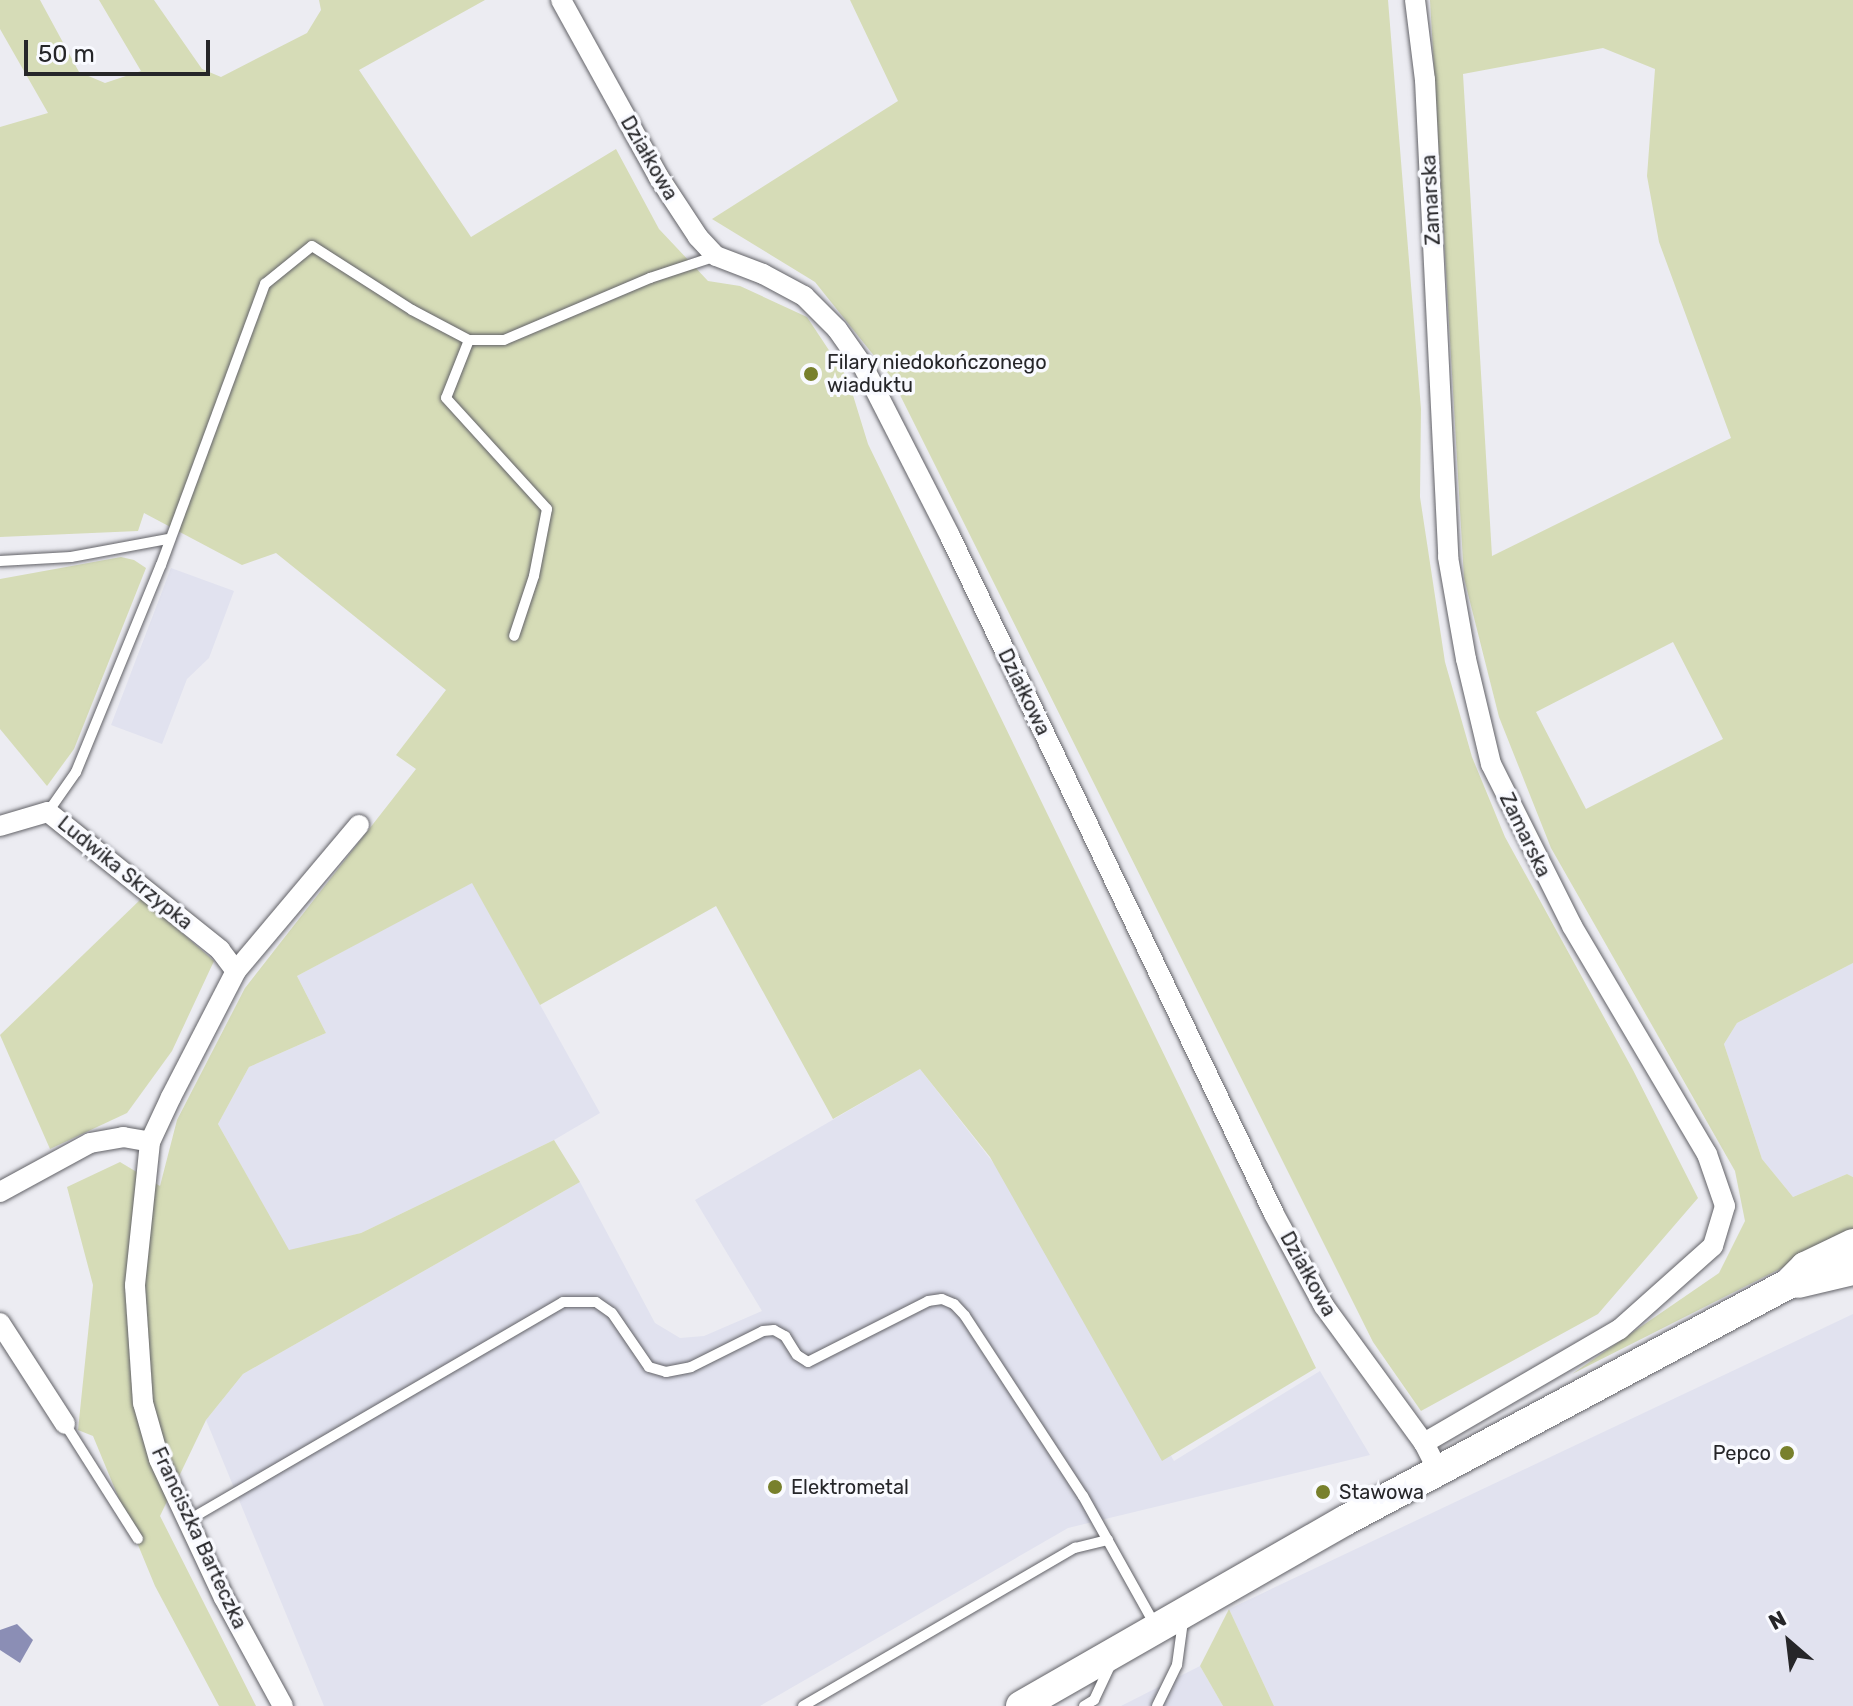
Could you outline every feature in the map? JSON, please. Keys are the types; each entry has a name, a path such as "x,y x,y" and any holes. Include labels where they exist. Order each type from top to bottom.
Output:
{"street":[{"name":"Działkowa","path":"561,0 665,187 698,237 716,256 763,274 804,296 837,329 863,366 949,534 1274,1214 1324,1306 1424,1443"},
{"name":"Zamarska","path":"1415,0 1425,80 1448,557 1466,659 1491,764 1572,926 1707,1154 1725,1206 1713,1246 1620,1329 1424,1443"},
{"name":"Ludwika Skrzypka","path":"0,826 48,812 220,950 236,971"},
{"path":"0,1192 90,1143 123,1137 150,1142 236,971 359,825"},
{"name":"Franciszka Barteczka","path":"150,1142 135,1285 143,1403 159,1459 187,1521 224,1598 283,1706"},
{"path":"1021,1706 1438,1471 1788,1284 1805,1267 1853,1244"},
{"path":"1788,1284 1812,1282 1853,1270"},
{"path":"0,1323 65,1424"},
{"path":"1424,1443 1438,1471"}],"lane":[{"path":"48,812 76,772 161,565 168,539 265,284 312,246 412,310 469,340 504,340 650,278 716,256"},
{"path":"469,340 446,398 547,509 534,576 514,636"},
{"path":"0,561 71,557 168,539"},
{"path":"187,1521 563,1302 596,1302 612,1313 649,1367 666,1372 691,1367 763,1331 774,1330 808,1362 823,1358 928,1301 942,1299 954,1304 965,1316 1083,1496 1156,1628"},
{"path":"65,1424 138,1539"},
{"path":"803,1706 1075,1548 1108,1540"},
{"path":"1157,1706 1177,1665 1184,1612"},
{"path":"1084,1706 1094,1700 1116,1652"}],"shaded area":[{"path":"171,568 234,591 209,658 187,679 162,744 111,725"},
{"path":"472,882 600,1113 554,1140 361,1233 289,1251 218,1124 249,1067 326,1033 297,976"},
{"path":"1853,963 1853,1177 1847,1174 1793,1197 1762,1159 1724,1044 1737,1023"},
{"path":"920,1069 1027,1206 1174,1461 1320,1371 1370,1455 1068,1528 760,1706 324,1706 206,1420 243,1374 580,1182 655,1323 680,1338 704,1336 762,1311 695,1200"},
{"path":"1853,1314 1853,1706 1274,1706 1229,1609"},
{"path":"1200,1666 1223,1706 1121,1706"}],"green space":[{"path":"0,0 40,0 79,72 105,83 141,71 99,0 154,0 202,69 221,77 307,33 321,10 319,0 485,0 359,70 471,237 616,149 659,229 708,281 740,286 807,317 848,379 868,444 1316,1368 1162,1461 990,1157 920,1069 833,1119 716,906 540,1005 472,883 297,976 326,1033 249,1067 218,1124 289,1250 361,1233 554,1140 580,1182 243,1374 206,1420 160,1516 256,1706 219,1706 155,1586 93,1436 78,1430 93,1285 67,1187 120,1162 160,1186 177,1120 245,988 416,769 396,755 446,690 276,553 242,565 144,513 138,531 0,537 0,127 48,113 0,29"},
{"path":"850,0 1388,0 1421,409 1420,497 1445,662 1472,757 1505,837 1633,1070 1698,1198 1598,1314 1421,1411 1373,1342 891,377 815,282 712,219 898,101"},
{"path":"1430,0 1853,0 1853,963 1737,1023 1724,1044 1762,1159 1793,1197 1847,1174 1853,1177 1853,1232 1572,1374 1719,1273 1745,1221 1735,1171 1551,848 1499,717 1464,578","holes":["1603,48 1655,69 1647,176 1659,242 1731,438 1492,556 1463,74","1673,642 1723,739 1586,809 1536,712"]},
{"path":"121,557 134,560 146,568 74,749 47,786 0,729 0,579"},
{"path":"142,898 214,961 172,1051 127,1113 50,1149 0,1035"},
{"path":"1229,1609 1274,1706 1223,1706 1200,1666"}],"water":[{"path":"17,1624 33,1640 20,1663 0,1650 0,1630"}],"place":[{"name":"Filary niedokończonego wiaduktu","path":"811,374"},
{"name":"Pepco","path":"1787,1453"},
{"name":"Elektrometal","path":"775,1487"},
{"name":"Stawowa","path":"1323,1492"}]}
